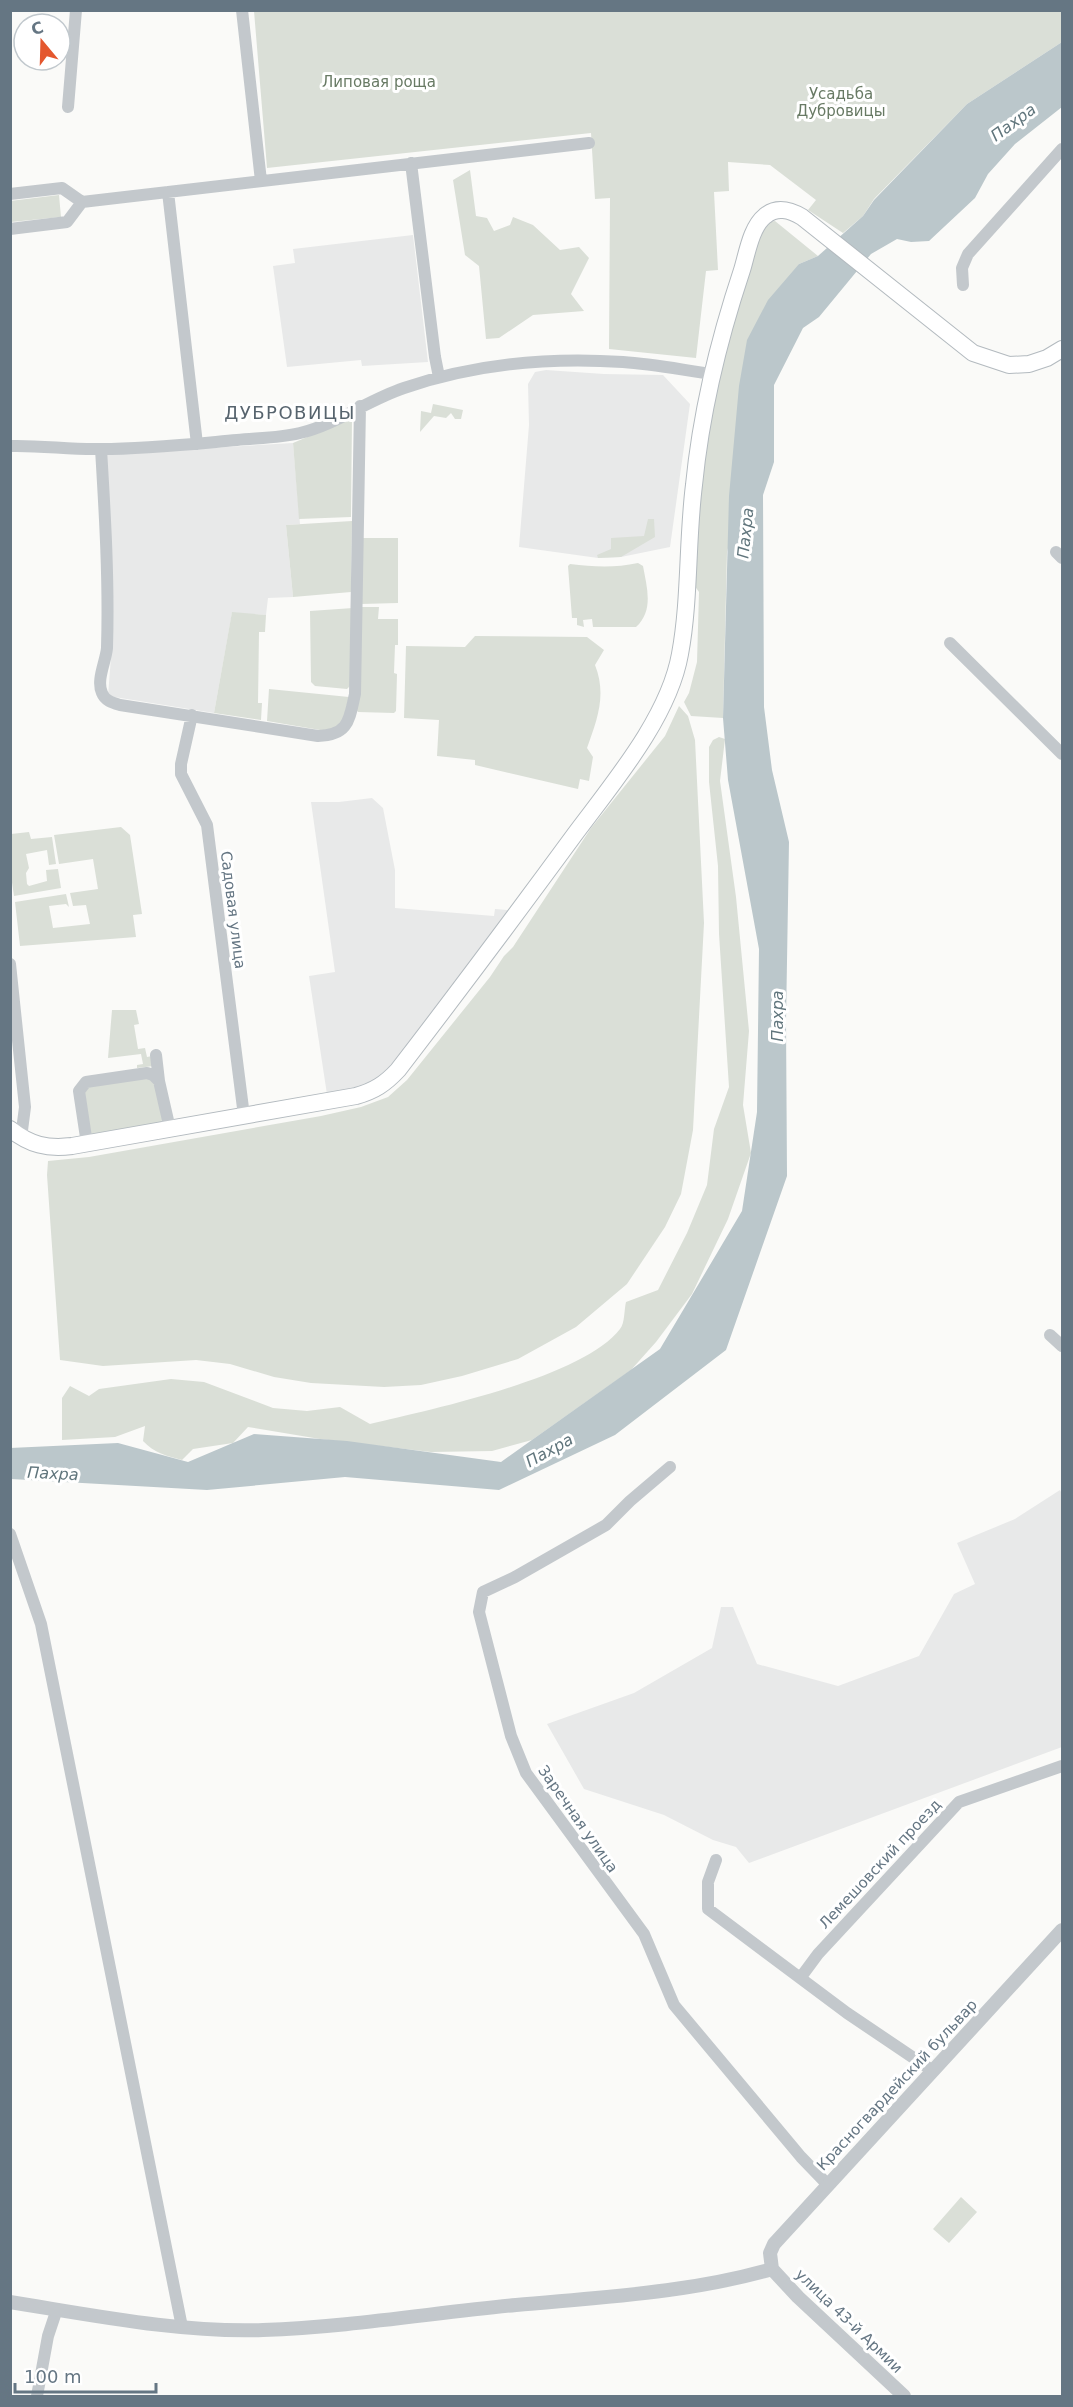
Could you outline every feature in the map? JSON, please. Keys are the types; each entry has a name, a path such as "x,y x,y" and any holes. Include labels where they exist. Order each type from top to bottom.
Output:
{"main road":[{"path":"16,1133 36,1146 87,1144 356,1096 375,1090 386,1082 510,922 652,726 669,691 680,654 694,483 713,374 738,280 759,223 764,216 775,210 786,210 802,217 973,353 1009,364 1038,361 1062,349"}],"street":[{"path":"68,107 76,10"},
{"path":"242,10 261,181"},
{"path":"10,194 62,188 82,202 589,143"},
{"path":"963,285 964,261 974,246 1062,149"},
{"path":"411,163 439,377"},
{"path":"168,192 197,444"},
{"path":"10,229 67,222 82,202"},
{"path":"10,446 101,449 197,444 299,433 327,424 383,395 439,377 503,365 569,360 644,364 713,374"},
{"path":"101,449 107,570 107,651 100,681 101,692 108,701 120,705 318,736 332,736 341,732 346,726 355,694 360,406"},
{"path":"950,643 1062,754"},
{"name":"Садовая улица","path":"192,715 181,764 181,774 207,825 244,1116"},
{"path":"10,964 25,1107 16,1133"},
{"path":"156,1055 159,1081 170,1129"},
{"path":"87,1144 79,1091 86,1082 147,1073 159,1081"},
{"path":"1050,1335 1062,1346"},
{"name":"Заречная улица","path":"670,1467 606,1525 483,1592 479,1611 511,1736 526,1773 644,1934 674,2005 801,2157 828,2185"},
{"path":"10,1534 41,1624 182,2327"},
{"name":"Лемешовский проезд","path":"801,1977 818,1954 959,1802 1062,1766"},
{"path":"716,1860 708,1882 708,1909 847,2013 933,2071"},
{"name":"Красногвардейский бульвар","path":"772,2269 770,2253 774,2244 1062,1930"},
{"path":"10,2302 182,2327 261,2330 662,2291 732,2281 772,2269"},
{"name":"улица 43-й Армии","path":"772,2269 798,2297 904,2397"},
{"path":"37,2397 48,2336 57,2310"}],"shaded area":[{"path":"413,235 428,362 362,366 361,360 287,367 273,266 295,263 293,249"},
{"path":"546,370 663,375 690,404 670,547 621,557 598,558 519,547 529,425 528,384 535,372"},
{"path":"293,443 300,524 286,525 293,597 268,598 266,615 232,613 214,713 108,696 111,657 106,454"},
{"path":"372,798 383,808 395,870 395,908 494,916 495,909 507,910 507,919 398,1070 328,1101 309,976 335,972 311,802 339,802"},
{"path":"1060,1490 1062,1494 1062,1747 749,1863 736,1847 713,1840 664,1815 584,1789 547,1724 634,1693 712,1648 721,1607 733,1607 757,1664 838,1686 919,1656 954,1594 975,1584 957,1543 1015,1519"}],"green space":[{"name":"Усадьба Дубровицы","path":"1062,10 1062,42 967,104 874,199 863,216 843,233 808,210 816,200 770,165 728,162 729,191 714,192 718,270 706,271 696,358 609,349 610,198 595,199 591,133 267,168 254,11"},
{"path":"470,170 476,216 487,218 494,231 510,225 513,217 533,225 560,250 579,247 589,258 571,294 584,311 533,315 499,338 486,339 479,266 465,255 453,180"},
{"path":"59,195 61,217 11,222 10,201"},
{"path":"775,221 818,256 799,264 727,552 723,718 691,716 684,702 689,693 697,662 699,592 687,575 702,433 759,223"},
{"path":"433,404 463,410 461,419 455,419 451,413 446,418 434,416 420,432 421,411 431,413"},
{"path":"352,418 351,517 299,519 293,443"},
{"path":"648,519 654,519 655,537 621,557 598,558 597,555 611,549 611,538 644,536"},
{"path":"352,521 351,592 293,597 286,525"},
{"path":"362,538 398,538 398,603 361,604"},
{"path":"638,563 643,566 648,598 645,613 636,627 593,627 592,619 583,620 584,627 577,625 577,618 572,618 568,566 570,564 613,566"},
{"path":"359,607 379,607 378,619 398,619 398,645 395,645 394,673 397,674 396,711 394,713 358,712 356,709"},
{"path":"353,608 351,685 347,689 315,686 311,682 310,611"},
{"path":"232,612 266,615 265,632 259,632 258,703 262,703 261,720 214,713"},
{"path":"475,636 587,637 604,650 595,665 599,676 600,697 597,717 587,748 593,757 589,781 580,779 578,789 475,765 475,760 437,756 439,720 404,718 406,646 465,647"},
{"path":"269,689 349,697 342,724 332,732 267,721"},
{"path":"679,706 688,716 695,740 704,923 693,1130 681,1194 665,1227 627,1284 576,1327 518,1359 462,1376 421,1385 384,1387 311,1383 274,1377 230,1364 196,1360 103,1366 60,1360 47,1175 48,1161 89,1157 321,1116 361,1107 388,1097 407,1080 513,947 591,828 665,736"},
{"path":"719,737 725,739 720,781 736,897 749,1031 743,1105 751,1153 728,1219 692,1294 656,1342 631,1370 532,1440 492,1451 431,1452 320,1439 248,1427 233,1443 193,1449 182,1460 161,1454 147,1445 143,1441 145,1426 115,1437 62,1440 62,1398 70,1386 89,1396 99,1389 171,1379 204,1382 273,1408 307,1411 340,1407 370,1424 429,1410 504,1389 574,1362 601,1346 620,1329 624,1320 626,1302 658,1290 687,1233 707,1185 714,1129 729,1087 719,934 718,866 709,782 709,747 713,740"},
{"path":"121,827 130,835 142,914 133,915 136,937 20,946 15,902 66,894 69,907 66,904 49,906 53,928 90,924 86,905 73,906 70,893 98,889 93,859 59,864 54,835"},
{"path":"29,832 31,839 52,837 56,864 49,865 47,850 26,854 29,868 26,873 27,884 29,886 47,881 46,870 58,869 61,888 14,896 10,869 11,834"},
{"path":"112,1010 136,1010 139,1024 134,1025 138,1049 145,1048 147,1057 152,1056 154,1066 137,1068 137,1065 143,1064 141,1054 108,1058"},
{"path":"153,1075 163,1117 161,1123 98,1136 91,1134 82,1087"},
{"path":"961,2197 977,2212 949,2243 933,2229"}],"water":[{"name":"Пахра","path":"1062,42 1062,107 1015,144 988,174 975,198 929,241 911,242 897,239 871,254 819,317 803,328 774,385 774,462 763,495 764,707 772,770 789,842 786,1021 787,1176 726,1350 615,1435 499,1490 345,1477 207,1490 11,1479 10,1448 118,1443 188,1462 254,1434 347,1441 501,1462 660,1349 742,1211 757,1112 759,949 728,780 723,718 729,496 739,386 747,340 768,300 799,264 818,256 863,216 874,200 967,104"}],"district":[{"name":"ДУБРОВИЦЫ","path":"290,413"}],"park label":[{"name":"Липовая роща","path":"379,82"}]}
